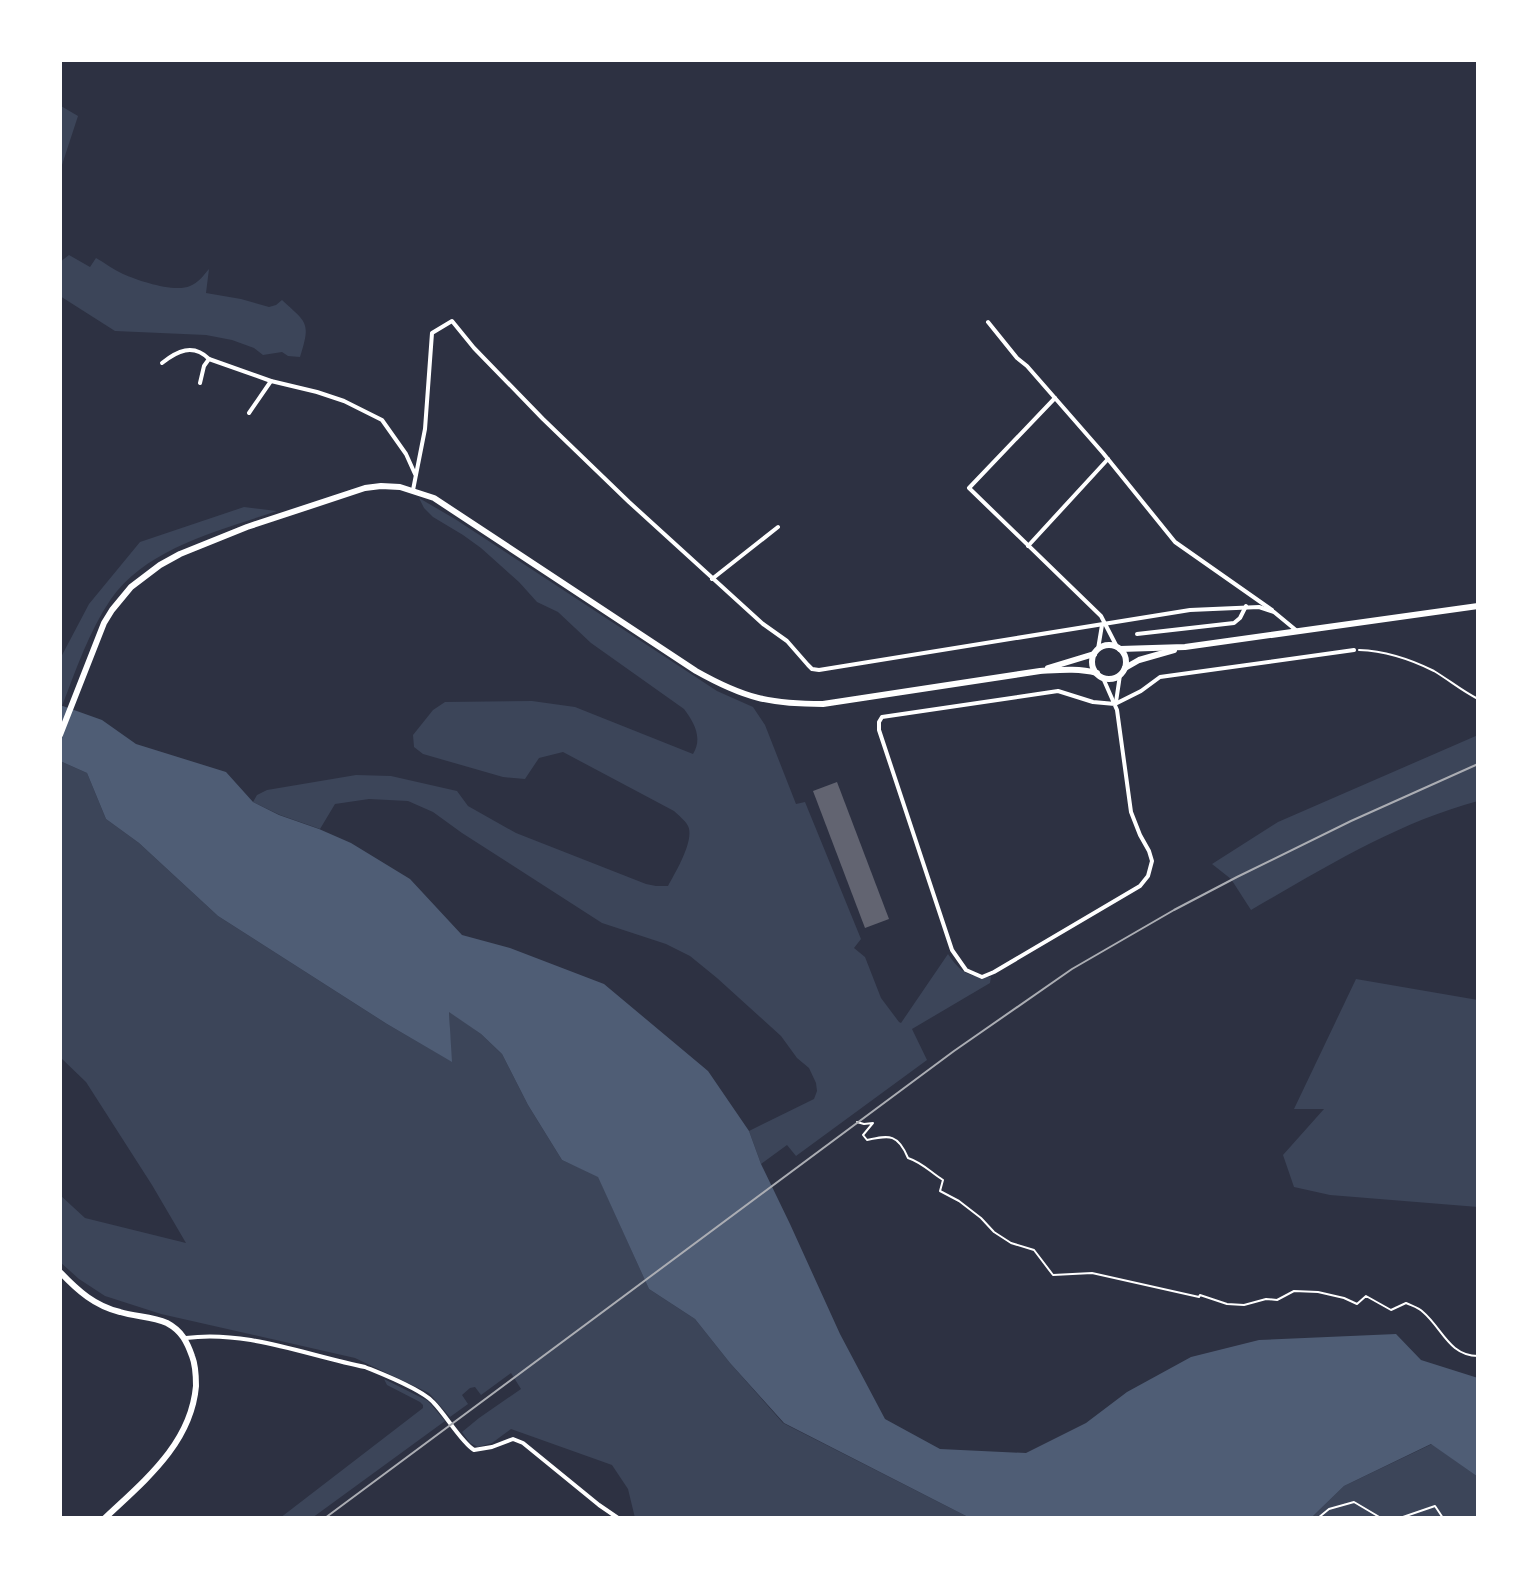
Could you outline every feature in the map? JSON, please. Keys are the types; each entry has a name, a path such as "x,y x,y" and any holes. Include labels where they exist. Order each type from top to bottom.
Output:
{"main road":[{"path":"60,735 96,642 112,610 142,577 180,554 247,527 347,493 381,486 413,490 452,508 696,671 742,695 767,701 823,704 1066,669 1087,671 1112,679 1139,660 1185,647"},
{"path":"1040,671 1108,645 1119,648 1185,647 1478,606"},
{"path":"1119,648 1126,658 1125,668"},
{"path":"1096,651 1092,664 1100,676"},
{"path":"60,1272 93,1302 121,1313 155,1319 176,1329 186,1338 195,1363 195,1397 188,1421 168,1455 105,1518"}],"street":[{"path":"413,490 426,418 432,333 452,321 532,408 629,502 763,624 787,641 812,669 1190,610 1246,606 1274,612"},
{"path":"988,322 1108,459 1175,542 1261,601 1297,631"},
{"path":"162,363 176,352 191,349 202,352 209,359 271,381 344,401 382,420 406,454 416,476"},
{"path":"200,383 209,359"},
{"path":"249,413 271,381"},
{"path":"1055,398 969,488 1101,616 1119,648"},
{"path":"1028,546 1108,459"},
{"path":"712,579 778,527"},
{"path":"1137,634 1234,623 1246,606"},
{"path":"1096,651 1103,623"},
{"path":"1120,675 1115,704 1131,812 1152,861 1148,876 1140,886 994,972 982,977 966,970 952,950 929,882 879,730 882,717 1058,691 1093,702 1115,704 1160,677 1354,650"},
{"path":"1100,676 1115,704"},
{"path":"186,1338 214,1335 259,1341 365,1367 428,1396 474,1450 513,1439 523,1443 618,1518"}],"path":[{"path":"1354,650 1398,656 1433,671 1478,699"},
{"path":"857,1122 873,1123 863,1135 867,1140 884,1136 895,1138 908,1158 922,1162 930,1173 943,1180 940,1191 959,1201 1011,1243 1034,1250 1053,1275 1092,1273 1200,1295 1227,1304 1277,1300 1294,1291 1318,1292 1357,1304 1366,1296 1391,1310 1406,1303 1425,1314 1450,1345 1461,1352 1478,1356"},
{"path":"1318,1518 1329,1509 1354,1502 1381,1518"},
{"path":"1400,1518 1435,1506 1443,1518"}],"shaded area":[{"path":"60,108 78,116 60,171"},
{"path":"69,255 90,267 96,258 130,277 175,288 193,284 209,269 206,293 269,307 282,300 302,319 306,330 300,357 282,352 263,355 232,340 206,335 115,331 60,296 60,262"},
{"path":"419,498 717,691 753,707 765,725 796,804 805,802 861,939 854,948 865,957 881,998 899,1022 948,954 966,973 991,977 990,983 912,1029 927,1060 796,1156 787,1145 761,1164 749,1131 814,1099 816,1083 809,1068 797,1058 781,1036 690,956 666,944 602,923 433,812 408,801 369,799 335,804 320,829 253,802 257,795 267,790 356,775 391,776 457,791 468,806 516,833 646,884 668,886 689,839 688,826 674,811 563,752 539,758 525,779 503,777 423,754 414,747 413,735 433,710 445,702 532,701 575,707 693,754 697,742 694,725 684,709 591,643 558,612 537,602 481,548 433,517"},
{"path":"244,507 277,511 186,543 144,566 126,581 96,624 60,705 60,659 89,604 140,542"},
{"path":"60,705 102,720 136,744 226,772 253,802 351,843 410,879 462,935 510,948 604,984 708,1071 749,1131 761,1164 840,1334 885,1419 940,1449 1026,1453 1086,1423 1127,1392 1191,1357 1259,1340 1396,1334 1421,1360 1478,1378 1478,1477 1431,1444 1344,1486 1311,1518 970,1518 784,1423 695,1319 649,1289 598,1177 562,1160 528,1105 502,1054 481,1034 449,1012 452,1062 218,916 139,843 106,819 87,773 60,761"},
{"path":"1478,735 1478,801 1389,834 1251,910 1231,879 1212,864 1278,822"},
{"path":"60,761 87,773 106,819 139,843 218,916 387,1024 451,1061 449,1011 481,1034 502,1054 528,1105 562,1160 598,1176 649,1289 695,1319 783,1423 970,1518 635,1518 628,1489 612,1465 511,1429 492,1443 478,1447 470,1443 462,1432 521,1389 511,1373 481,1395 475,1387 470,1388 462,1395 468,1404 450,1417 429,1393 355,1358 161,1314 105,1296 79,1279 60,1262 60,1195 85,1218 186,1243 86,1082 60,1057"},
{"path":"1356,979 1478,1000 1478,1207 1330,1195 1294,1187 1283,1155 1324,1109 1294,1109"},
{"path":"384,1379 428,1401 445,1421 312,1518 280,1518 423,1408 420,1402 387,1385"},
{"path":"1432,1444 1478,1477 1478,1518 1311,1518 1344,1486"}],"building":[{"path":"837,782 889,919 865,928 813,791"}],"railway":[{"path":"325,1518 954,1051 1072,969 1237,877 1478,764"}]}
